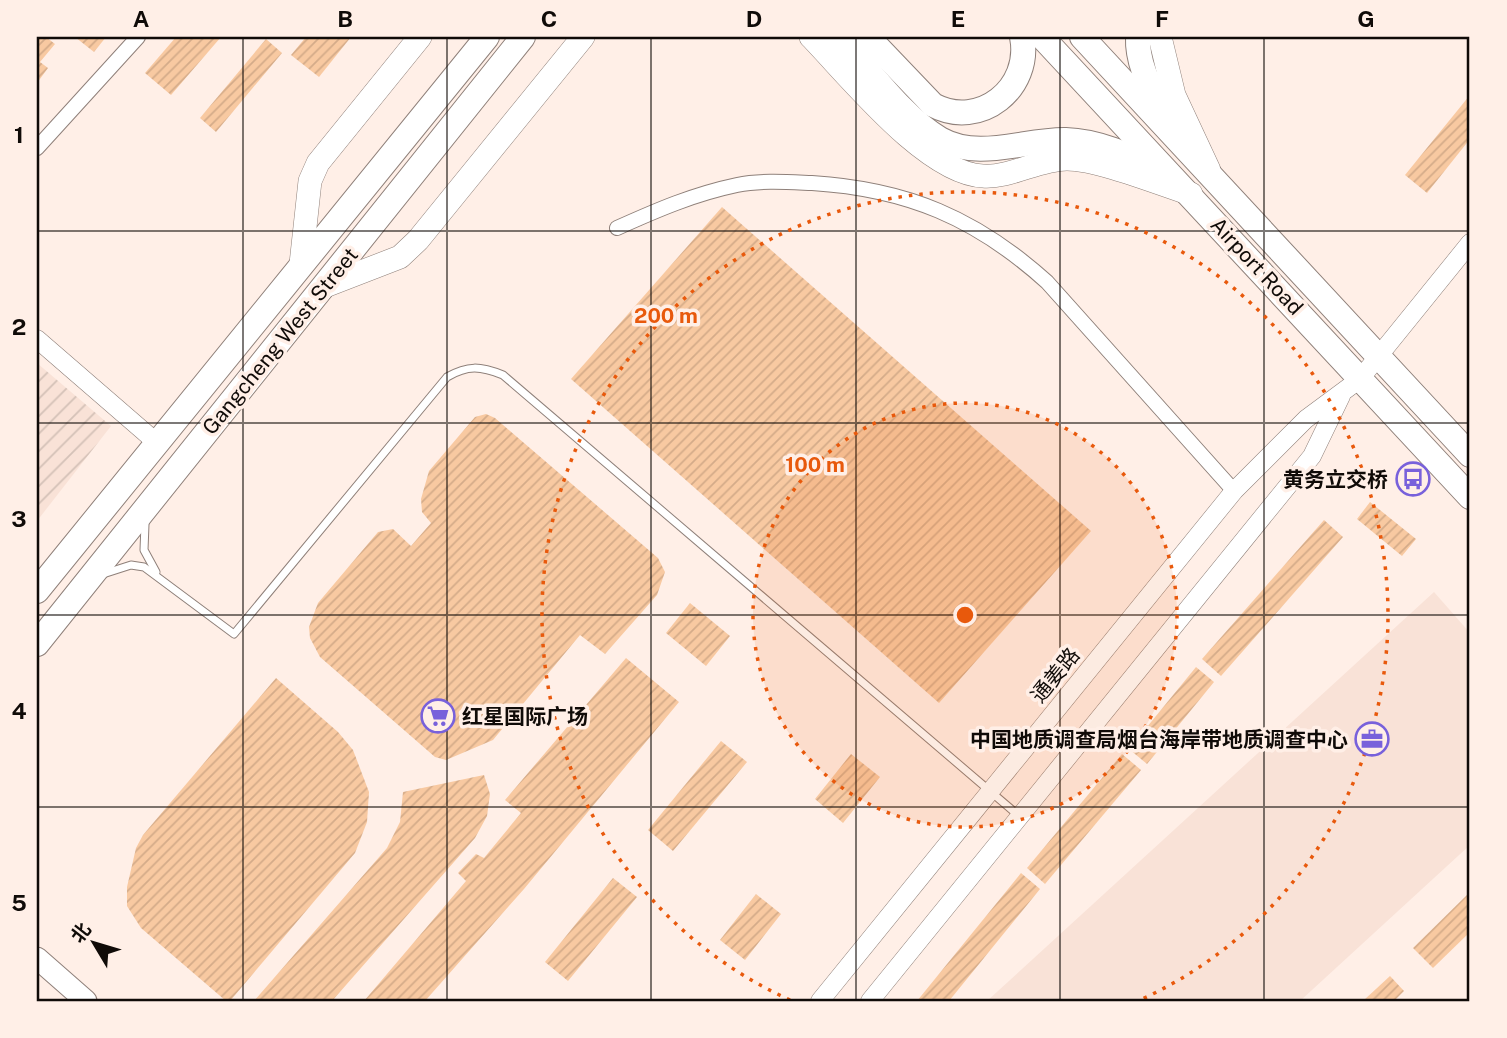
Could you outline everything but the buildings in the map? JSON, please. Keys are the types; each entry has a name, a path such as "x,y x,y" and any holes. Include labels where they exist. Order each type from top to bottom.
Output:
{"highway":[{"name":"Gangcheng West Street","path":"37,591 487,37"},
{"name":"Gangcheng West Street","path":"37,644 523,37"},
{"path":"839,37 908,112 941,139 967,148 996,149 1033,141 1069,140 1114,149 1183,186"},
{"path":"868,37 933,105 944,111 970,113 999,101 1011,89 1020,68 1023,46 1021,37"},
{"name":"Airport Road","path":"1042,37 1183,186 1352,386 1470,497"},
{"name":"Airport Road","path":"1082,37 1470,456"},
{"path":"1138,37 1138,47 1151,91 1195,157"}],"main road":[{"path":"301,264 310,181 318,163 420,37"},
{"path":"324,286 400,257 418,240 583,37"},
{"path":"811,37 909,139 941,162 982,176 1067,159 1183,186"},
{"path":"1160,37 1174,95 1212,176"},
{"path":"37,958 86,1001"}],"street":[{"path":"37,148 138,37"},
{"path":"617,228 676,201 740,184 791,182 849,186 936,207 982,230 1017,255 1047,282 1234,491"},
{"path":"870,1001 1022,818 1312,456 1352,386 1380,356 1470,243"},
{"path":"37,339 156,442"},
{"name":"通姜路","path":"820,1001 1234,491 1306,419 1352,386"}],"lane":[{"path":"82,588 102,574 131,565 158,575 234,634 447,377 464,367 481,367 503,375 1022,818"},
{"path":"156,495 144,528 144,550 158,575"}],"shaded area":[{"path":"37,363 111,426 37,521"},
{"name":"中国地质调查局烟台海岸带地质调查中心","path":"1434,592 1470,633 1470,845 1300,1001 987,1001"}],"place":[{"name":"黄务立交桥","path":"1413,479"},
{"name":"红星国际广场","path":"438,716"},
{"name":"中国地质调查局烟台海岸带地质调查中心","path":"1372,739"}]}
